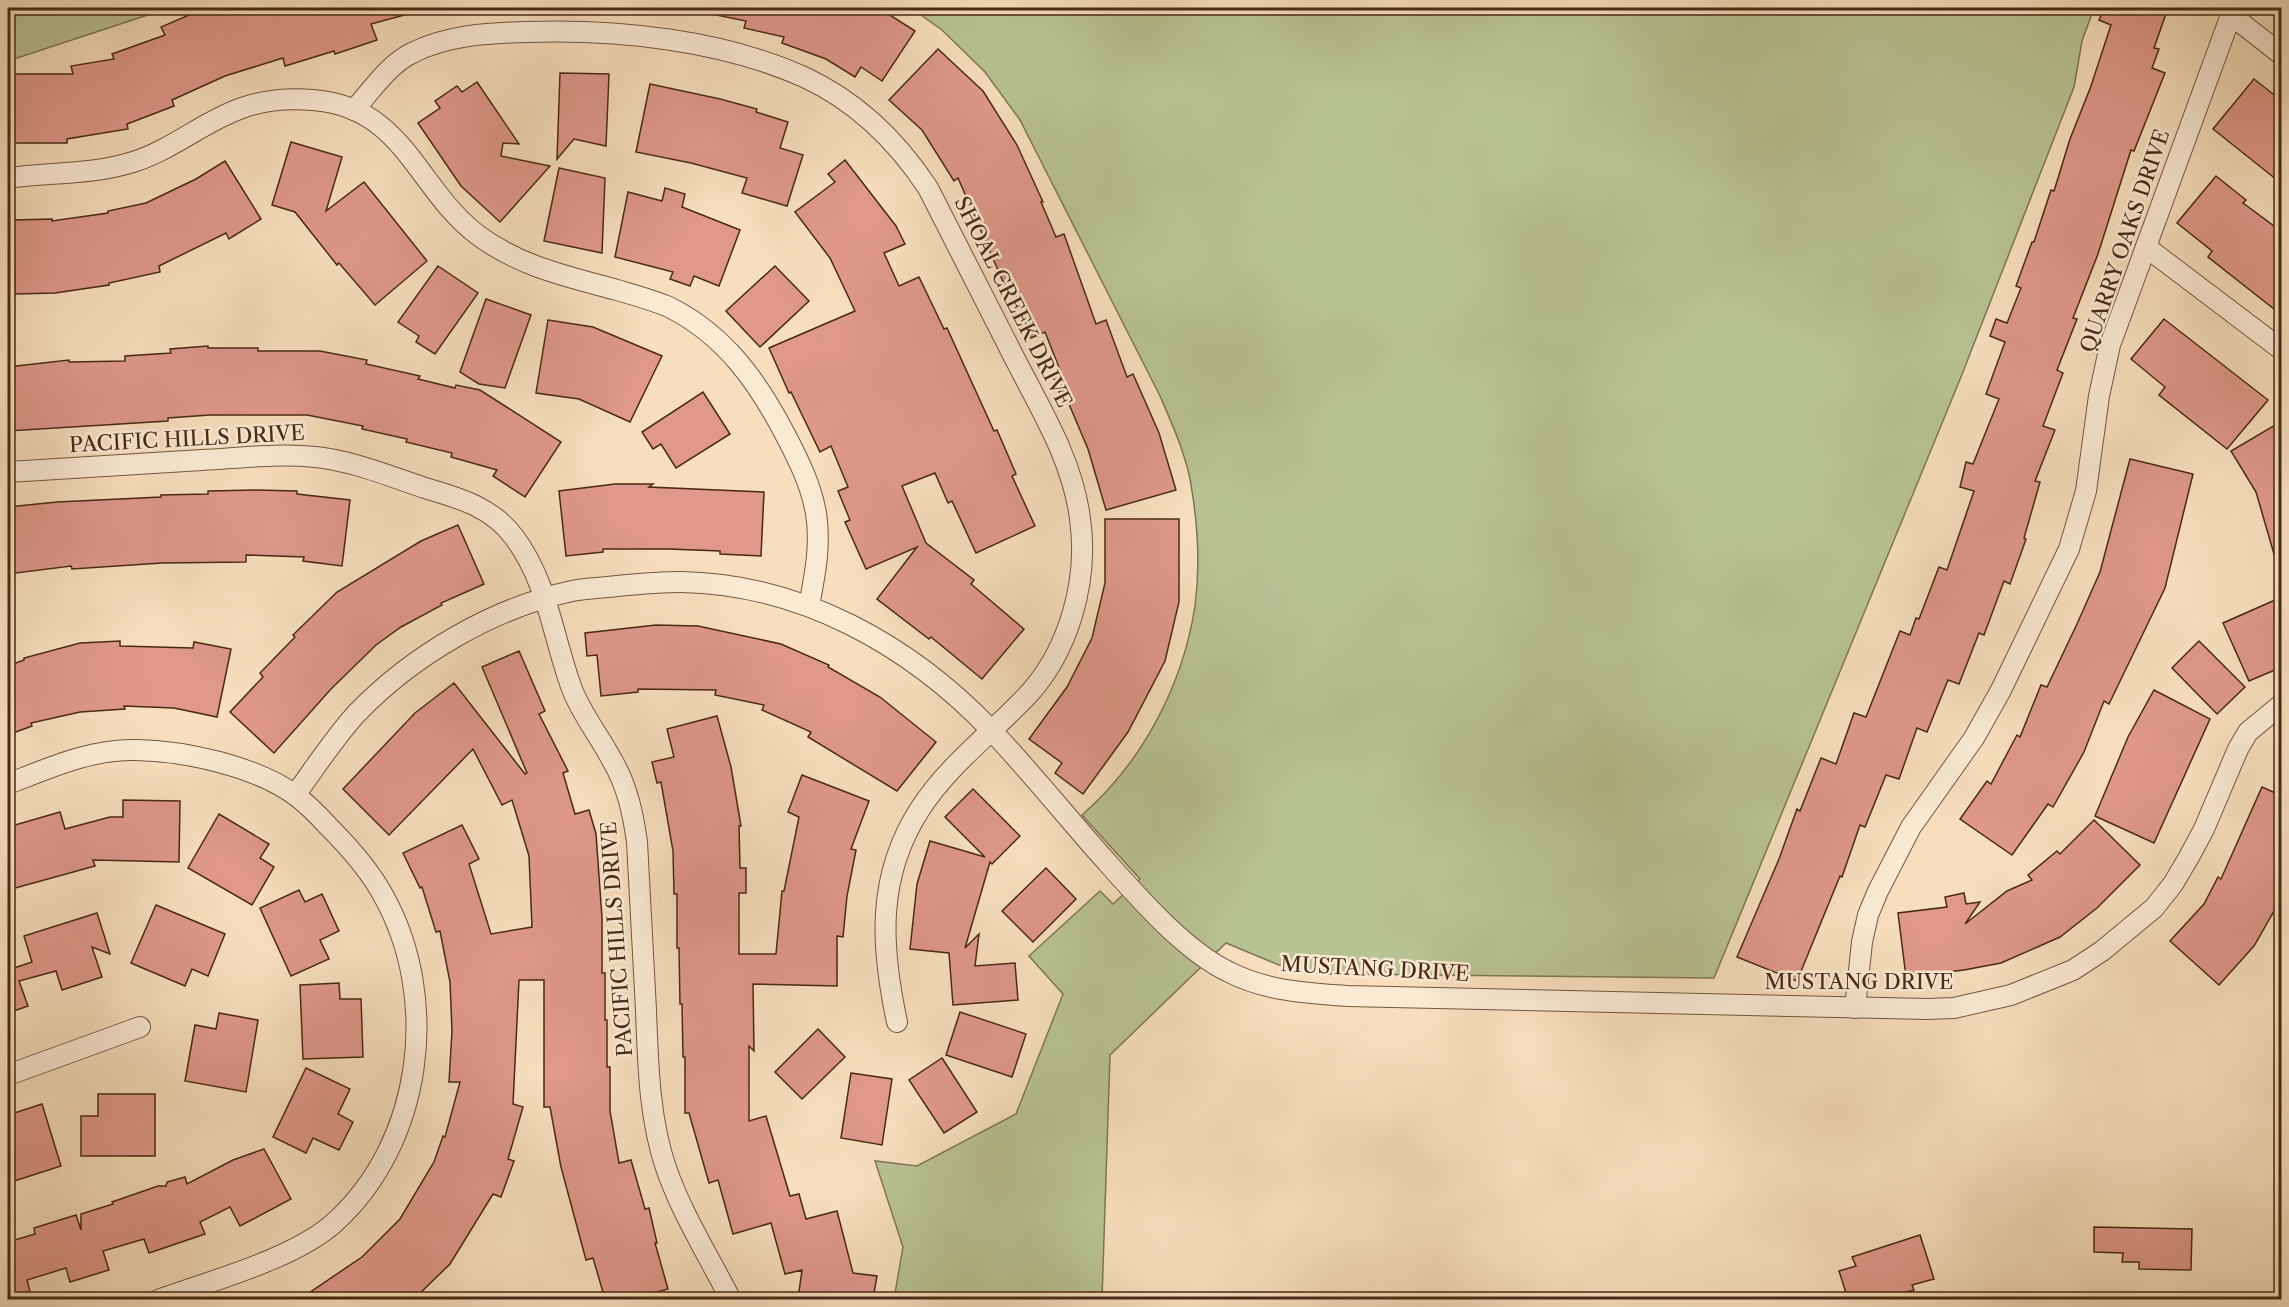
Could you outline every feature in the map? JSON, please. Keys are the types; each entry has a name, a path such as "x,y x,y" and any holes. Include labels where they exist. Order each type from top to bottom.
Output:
{"street":[{"name":"QUARRY OAKS DRIVE","path":"1855,1008 1862,942 1868,915 1878,891 1911,827 1974,738 2001,690 2069,549 2086,491 2110,345 2231,15 2282,55"},
{"name":"SHOAL CREEK DRIVE","path":"354,110 397,64 410,54 459,37 495,33 588,31 684,42 766,63 804,77 834,94 861,112 887,135 910,161 928,188 1065,459 1080,519 1082,551 1078,592 1070,621 1057,652 1042,677 1024,699 940,783 919,810 908,832 893,875 885,909 884,939 888,977 897,1022"},
{"path":"8,178 82,173 136,161 161,151 241,108 266,102 314,100 354,110 376,122 396,138 430,186 452,211 498,249 522,262 545,270 668,307 695,322 735,357 754,380 769,404 801,465 811,492 818,538 817,561 809,606"},
{"path":"2146,247 2282,350"},
{"name":"PACIFIC HILLS DRIVE","path":"8,472 293,456 343,462 461,499 483,508 501,521 533,567 546,598 573,692 585,718 612,759 633,812 637,842 648,1054 658,1135 666,1168 679,1199 730,1299"},
{"name":"MUSTANG DRIVE","path":"296,795 356,714 399,676 448,642 484,623 546,598 575,590 679,582 713,584 752,591 809,606 881,641 916,664 956,696 991,730 1167,926 1225,971 1249,981 1277,989 1347,996 1936,1009 1979,1004 2042,984 2073,970 2102,951 2154,908 2173,884 2204,829 2238,748 2248,732 2282,705"},
{"path":"8,784 80,756 106,751 136,750 206,758 272,782 296,795 344,842 369,872 395,919 406,950 416,1008 415,1067 409,1096 398,1128 377,1171 354,1203 334,1224 292,1251 158,1299"},
{"path":"8,1075 140,1027"}],"green space":[{"path":"8,8 169,8 8,61"},
{"path":"911,8 2094,8 2082,41 2074,87 1961,377 1714,978 1328,974 1279,965 1226,943 1110,1055 1102,1299 894,1299 903,1247 875,1161 917,1166 1016,1114 1063,994 1029,956 1100,891 1113,904 1140,879 1082,815 1104,794 1141,747 1157,721 1181,665 1197,592 1198,548 1192,491 1184,455 1160,396 1020,120 985,72 942,30"}],"building":[{"path":"205,8 411,8 412,13 371,24 377,40 335,54 334,51 285,66 283,58 225,76 172,100 174,106 127,124 128,129 67,139 67,143 8,143 8,74 73,74 71,66 114,59 112,54 165,35 161,27"},
{"path":"717,8 879,8 915,31 882,81 861,67 855,77 826,59 782,43 784,37 744,28 746,21 716,15"},
{"path":"2104,8 2168,8 2154,48 2159,49 2152,68 2165,73 2134,151 2131,150 2098,254 2073,318 2077,319 2057,370 2063,373 2043,426 2055,430 2035,481 2040,482 2024,538 2026,539 2010,584 2004,581 1984,635 1979,633 1959,684 1948,680 1927,732 1917,728 1899,779 1886,775 1865,827 1860,825 1842,877 1840,876 1797,981 1737,957 1779,859 1797,809 1800,811 1821,758 1836,764 1854,713 1866,717 1900,631 1910,635 1916,618 1919,619 1939,567 1947,570 1974,491 1960,487 1966,462 1973,464 1999,399 1986,394 2005,342 1990,336 1996,319 2007,323 2021,288 2016,286 2032,242 2034,242 2051,190 2054,191 2111,25 2099,20"},
{"path":"938,49 983,91 1017,145 1056,237 1064,234 1096,324 1106,320 1127,377 1133,374 1159,433 1176,490 1106,510 1088,449 1063,390 1059,392 1052,373 1060,370 1045,332 1031,338 1011,281 1004,284 958,178 954,181 922,130 889,100"},
{"path":"560,73 609,74 606,146 574,139 557,159"},
{"path":"2254,79 2282,101 2282,184 2213,129"},
{"path":"477,82 519,144 503,143 501,156 550,166 500,222 461,186 418,123 440,108 435,101 457,86 462,92"},
{"path":"650,84 757,109 756,112 788,122 780,148 803,155 787,206 742,193 747,178 691,163 636,152"},
{"path":"291,142 342,157 326,211 364,182 427,261 375,305 339,263 337,265 295,212 272,205"},
{"path":"845,160 896,226 905,244 884,253 899,286 919,277 944,329 947,328 994,431 997,430 1016,474 1012,476 1035,526 976,553 952,501 948,503 935,473 902,486 926,543 974,580 971,584 1024,629 982,679 931,637 929,639 877,599 917,547 866,569 845,522 850,520 838,491 848,487 831,446 820,452 791,392 789,393 769,348 855,311 830,258 795,212 835,182 828,174"},
{"path":"225,161 261,219 229,239 226,233 159,266 160,272 109,283 109,285 55,293 15,294 14,220 52,219 52,221 108,213 108,211 146,203 196,179"},
{"path":"559,168 605,178 602,253 544,241"},
{"path":"2216,176 2246,200 2243,203 2282,232 2282,300 2274,309 2208,257 2212,251 2177,223"},
{"path":"665,188 685,194 682,207 740,230 719,286 694,276 690,286 670,279 673,272 615,257 628,192 662,201"},
{"path":"438,266 478,293 435,354 416,342 419,336 398,322"},
{"path":"775,266 809,301 760,347 726,311"},
{"path":"486,299 531,315 505,388 479,384 460,372"},
{"path":"2164,319 2268,400 2227,449 2159,395 2165,387 2131,359"},
{"path":"548,320 593,327 662,356 630,422 579,399 536,393"},
{"path":"208,346 208,348 258,348 258,351 320,351 367,360 366,364 420,376 418,379 455,388 456,385 480,390 561,442 525,497 493,476 497,470 451,457 452,453 406,442 407,439 362,429 363,426 307,415 210,415 168,418 168,421 8,431 8,367 69,360 69,362 125,361 125,356 171,353 170,349"},
{"path":"703,392 730,434 676,468 661,444 653,449 642,432"},
{"path":"2282,421 2282,561 2276,561 2256,492 2231,451"},
{"path":"2130,459 2193,474 2165,588 2109,704 2104,701 2084,752 2053,807 2048,804 2012,855 1960,819 1987,781 1991,784 2017,735 2020,737 2041,685 2047,687 2077,624 2100,572"},
{"path":"615,484 653,484 649,487 764,492 761,556 720,554 720,551 603,549 603,552 566,556 559,491"},
{"path":"208,491 297,491 297,494 350,500 342,566 303,561 304,557 246,555 246,562 162,563 72,569 71,566 8,574 8,507 161,497 161,495 208,494"},
{"path":"1105,519 1179,519 1179,602 1165,661 1128,732 1083,794 1055,773 1062,763 1029,739 1067,687 1092,638 1105,583"},
{"path":"458,525 484,584 441,603 442,605 401,627 376,645 331,689 274,753 230,712 263,677 260,673 295,637 293,635 337,592 421,541"},
{"path":"2282,597 2282,667 2249,681 2223,623"},
{"path":"656,625 698,626 781,644 829,665 828,667 880,697 936,742 897,791 808,737 811,732 762,710 764,705 715,695 716,690 638,689 638,692 601,696 597,655 587,656 585,633"},
{"path":"120,641 120,646 193,648 194,642 231,649 217,717 174,708 124,706 125,709 80,712 31,723 32,726 8,735 8,666 24,658 80,643"},
{"path":"2199,641 2245,687 2217,714 2172,668"},
{"path":"519,651 545,711 539,714 568,771 563,773 575,814 589,810 596,834 602,918 602,973 605,973 607,1067 610,1067 610,1111 619,1163 631,1160 645,1209 649,1208 657,1243 655,1243 668,1289 631,1299 605,1299 593,1258 586,1260 561,1167 550,1107 544,1107 544,980 519,980 513,1104 523,1107 508,1159 514,1161 501,1197 493,1194 450,1264 414,1299 300,1299 362,1257 400,1219 434,1162 443,1136 445,1137 460,1082 449,1082 452,1031 450,982 440,931 436,932 422,887 420,888 403,853 462,825 479,859 469,864 491,934 532,927 529,856 512,800 502,805 473,749 389,835 343,789 415,713 454,683 525,774 527,773 482,667"},
{"path":"2154,690 2210,719 2154,843 2095,816 2128,737"},
{"path":"717,716 731,767 741,826 739,826 740,868 746,868 746,893 739,893 739,954 776,954 782,891 784,891 799,817 788,812 802,775 869,801 851,849 856,850 847,896 843,937 837,936 837,986 753,984 754,1051 749,1046 749,1121 766,1116 790,1196 799,1194 806,1219 837,1211 853,1273 877,1276 873,1299 798,1299 802,1270 785,1274 771,1223 733,1234 718,1180 709,1183 689,1113 685,1113 685,1057 683,1057 679,948 677,948 677,894 674,894 673,851 661,782 657,783 652,762 674,757 667,729"},
{"path":"2262,787 2282,796 2282,897 2254,946 2219,985 2170,941 2204,904 2218,877 2221,879"},
{"path":"973,789 1020,836 992,864 990,862 965,948 979,934 975,966 1015,963 1018,1000 953,1005 949,953 910,949 917,884 930,841 985,857 945,817"},
{"path":"123,800 180,801 179,862 93,860 95,866 8,890 8,827 60,812 65,829 110,817 123,817"},
{"path":"219,814 269,844 260,858 274,867 252,905 188,868"},
{"path":"2094,820 2140,865 2097,908 2060,937 2001,963 1906,977 1898,913 1947,907 1945,897 1964,893 1966,904 1980,902 1965,924 2007,891 2032,880 2028,875 2057,851 2060,854"},
{"path":"1046,868 1076,899 1033,942 1002,911"},
{"path":"299,890 305,902 322,894 339,931 320,940 329,959 291,976 260,908"},
{"path":"156,905 225,934 208,976 192,969 185,986 131,963"},
{"path":"97,913 110,954 92,947 102,977 62,990 56,971 19,981 28,1006 8,1013 8,956 10,955 14,968 32,962 24,936"},
{"path":"339,983 340,999 361,999 363,1057 303,1059 300,985"},
{"path":"960,1012 1026,1034 1012,1077 946,1055"},
{"path":"219,1013 258,1020 246,1092 185,1081 195,1025 216,1029"},
{"path":"818,1029 845,1057 802,1099 775,1072"},
{"path":"942,1058 977,1112 944,1133 909,1080"},
{"path":"306,1068 350,1089 338,1114 353,1122 339,1150 313,1138 306,1153 273,1137"},
{"path":"851,1073 892,1079 882,1145 841,1138"},
{"path":"98,1094 155,1094 155,1156 81,1156 81,1116 98,1116"},
{"path":"42,1104 61,1166 8,1183 8,1115"},
{"path":"264,1149 291,1199 240,1226 230,1207 200,1222 205,1234 149,1253 144,1239 103,1251 109,1270 70,1282 66,1268 27,1280 32,1299 8,1299 8,1242 35,1234 34,1228 76,1215 81,1230 81,1214 158,1186 166,1186 167,1182 185,1177 187,1184 233,1160"},
{"path":"2094,1227 2192,1229 2191,1270 2139,1269 2139,1262 2122,1262 2123,1253 2094,1252"},
{"path":"1920,1235 1934,1279 1912,1285 1914,1290 1882,1299 1848,1299 1839,1271 1856,1266 1852,1257"}]}
